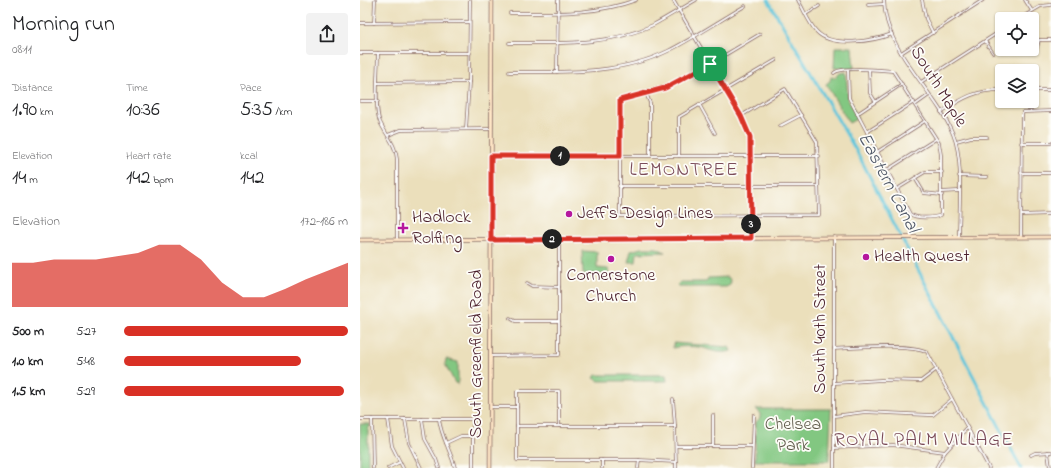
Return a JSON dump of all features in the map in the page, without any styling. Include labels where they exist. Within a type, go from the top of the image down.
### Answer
[{"type":"main road","name":"South Greenfield Road","points":[[490,468],[492,0]]},
{"type":"main road","points":[[360,240],[1051,237]]},
{"type":"street","points":[[374,0],[374,22]]},
{"type":"street","points":[[466,129],[470,53],[470,0]]},
{"type":"street","points":[[557,72],[558,0]]},
{"type":"street","points":[[510,13],[597,11],[636,0]]},
{"type":"street","points":[[673,0],[741,116],[750,137],[752,156],[751,238]]},
{"type":"street","points":[[509,43],[583,42],[619,36],[654,24],[696,0]]},
{"type":"street","points":[[798,0],[817,32],[832,40],[872,41],[892,34]]},
{"type":"street","name":"South Maple","points":[[884,0],[885,15],[901,53],[951,128],[956,141],[959,155],[959,237]]},
{"type":"street","points":[[922,0],[926,19],[933,32]]},
{"type":"street","points":[[901,53],[983,0]]},
{"type":"street","points":[[1025,0],[1032,11],[1041,6],[1051,4]]},
{"type":"street","points":[[868,5],[884,4]]},
{"type":"street","points":[[509,72],[580,72],[624,66],[668,51],[745,6]]},
{"type":"street","points":[[806,14],[819,6]]},
{"type":"street","points":[[360,23],[469,22]]},
{"type":"street","points":[[741,116],[785,89],[817,142],[819,156],[819,215],[620,216],[620,100],[665,88],[710,64],[760,34]]},
{"type":"street","points":[[921,82],[995,35]]},
{"type":"street","points":[[1039,40],[1051,40]]},
{"type":"street","points":[[985,41],[993,53]]},
{"type":"street","points":[[360,53],[470,53]]},
{"type":"street","points":[[378,53],[378,101],[380,122],[397,153],[397,239]]},
{"type":"street","points":[[679,156],[679,117],[698,104],[776,60]]},
{"type":"street","points":[[834,73],[836,71],[848,70],[893,71],[926,120],[940,148],[942,172],[941,215],[937,217],[912,216],[849,98],[848,70]]},
{"type":"street","points":[[869,70],[870,93],[875,101]]},
{"type":"street","points":[[378,83],[469,82]]},
{"type":"street","points":[[857,114],[902,84]]},
{"type":"street","points":[[940,112],[968,95],[984,91],[995,90]]},
{"type":"street","points":[[1039,90],[1051,90]]},
{"type":"street","points":[[646,93],[650,103],[650,156]]},
{"type":"street","points":[[867,132],[930,95]]},
{"type":"street","points":[[360,101],[378,101]]},
{"type":"street","points":[[698,104],[715,133]]},
{"type":"street","points":[[1021,237],[1022,112],[1051,111]]},
{"type":"street","points":[[780,126],[801,115]]},
{"type":"street","points":[[877,152],[926,120]]},
{"type":"street","points":[[388,135],[401,130],[492,129]]},
{"type":"street","points":[[956,141],[971,137],[987,137]]},
{"type":"street","points":[[887,170],[936,138]]},
{"type":"street","points":[[1021,143],[1051,143]]},
{"type":"street","points":[[491,156],[819,156]]},
{"type":"street","points":[[897,189],[925,172],[942,172]]},
{"type":"street","points":[[1021,173],[1051,173]]},
{"type":"street","points":[[959,176],[987,176]]},
{"type":"street","points":[[915,178],[924,193],[929,195],[942,195]]},
{"type":"street","points":[[619,186],[818,186]]},
{"type":"street","points":[[942,192],[959,192]]},
{"type":"street","points":[[1022,214],[1051,214]]},
{"type":"street","name":"South 40th Street","points":[[834,237],[834,468]]},
{"type":"street","points":[[491,356],[559,355],[559,239]]},
{"type":"street","points":[[527,283],[532,286],[559,286]]},
{"type":"street","points":[[510,318],[515,321],[559,321]]},
{"type":"street","points":[[834,350],[896,347],[923,349],[927,352],[988,468]]},
{"type":"street","points":[[834,383],[881,380],[921,381],[937,369]]},
{"type":"street","points":[[559,426],[559,391],[517,391],[517,460],[638,460],[676,462]]},
{"type":"street","points":[[834,416],[878,412],[929,415],[952,399]]},
{"type":"street","points":[[673,400],[676,468]]},
{"type":"street","points":[[490,408],[517,407]]},
{"type":"street","points":[[713,415],[713,446]]},
{"type":"street","points":[[752,468],[754,416]]},
{"type":"street","points":[[360,419],[473,419],[473,468]]},
{"type":"street","points":[[372,419],[373,468]]},
{"type":"street","points":[[388,419],[390,438],[404,468]]},
{"type":"street","points":[[406,419],[409,443],[421,468]]},
{"type":"street","points":[[422,419],[425,439],[436,459],[438,468]]},
{"type":"street","points":[[439,419],[442,436],[455,468]]},
{"type":"street","points":[[517,426],[675,426]]},
{"type":"street","points":[[936,468],[945,452],[968,428]]},
{"type":"street","points":[[446,443],[461,436],[473,436]]},
{"type":"street","points":[[834,448],[893,445],[945,452]]},
{"type":"street","points":[[676,446],[752,446]]},
{"type":"street","points":[[1031,455],[1035,452],[1051,452]]},
{"type":"street","points":[[1048,452],[1050,468]]},
{"type":"street","points":[[602,460],[602,468]]},
{"type":"street","points":[[638,460],[638,468]]},
{"type":"street","points":[[388,468],[400,462]]},
{"type":"green space","points":[[835,47],[852,47],[854,69],[834,68]]},
{"type":"green space","points":[[846,72],[848,100],[858,118],[849,123],[826,84],[830,81],[831,77],[836,77],[840,73]]},
{"type":"green space","points":[[641,248],[657,248],[665,252],[637,253],[636,262],[628,262],[631,251]]},
{"type":"green space","points":[[582,251],[597,252],[597,268],[608,269],[610,274],[583,274]]},
{"type":"green space","points":[[728,277],[731,281],[730,285],[726,287],[680,287],[677,285],[680,282],[706,282],[708,278]]},
{"type":"green space","points":[[673,343],[729,347],[731,351],[717,352],[701,347],[673,348]]},
{"type":"green space","points":[[446,359],[458,362],[458,384],[455,383],[445,364]]},
{"type":"green space","points":[[596,375],[666,375],[667,381],[599,381],[594,378]]},
{"type":"green space","name":"Chelsea Park","points":[[756,409],[831,409],[829,461],[755,461],[756,422],[760,418],[760,413]]},
{"type":"green space","points":[[360,424],[370,424],[370,427],[368,428],[368,468],[360,468]]},
{"type":"waterway","name":"Eastern Canal","points":[[768,0],[857,152],[1021,468]]},
{"type":"place","name":"Jeff's Design Lines","points":[[569,214]]},
{"type":"place","name":"Hadlock Rolfing","points":[[403,228]]},
{"type":"place","name":"Health Quest","points":[[866,257]]},
{"type":"place","name":"Cornerstone Church","points":[[611,259]]},
{"type":"district","name":"LEMONTREE","points":[[684,170]]},
{"type":"district","name":"ROYAL PALM VILLAGE","points":[[924,440]]},
{"type":"route","points":[[710,64],[741,116],[750,137],[752,156],[751,238],[491,240],[491,156],[620,156],[620,100],[665,88],[710,64]]}]
